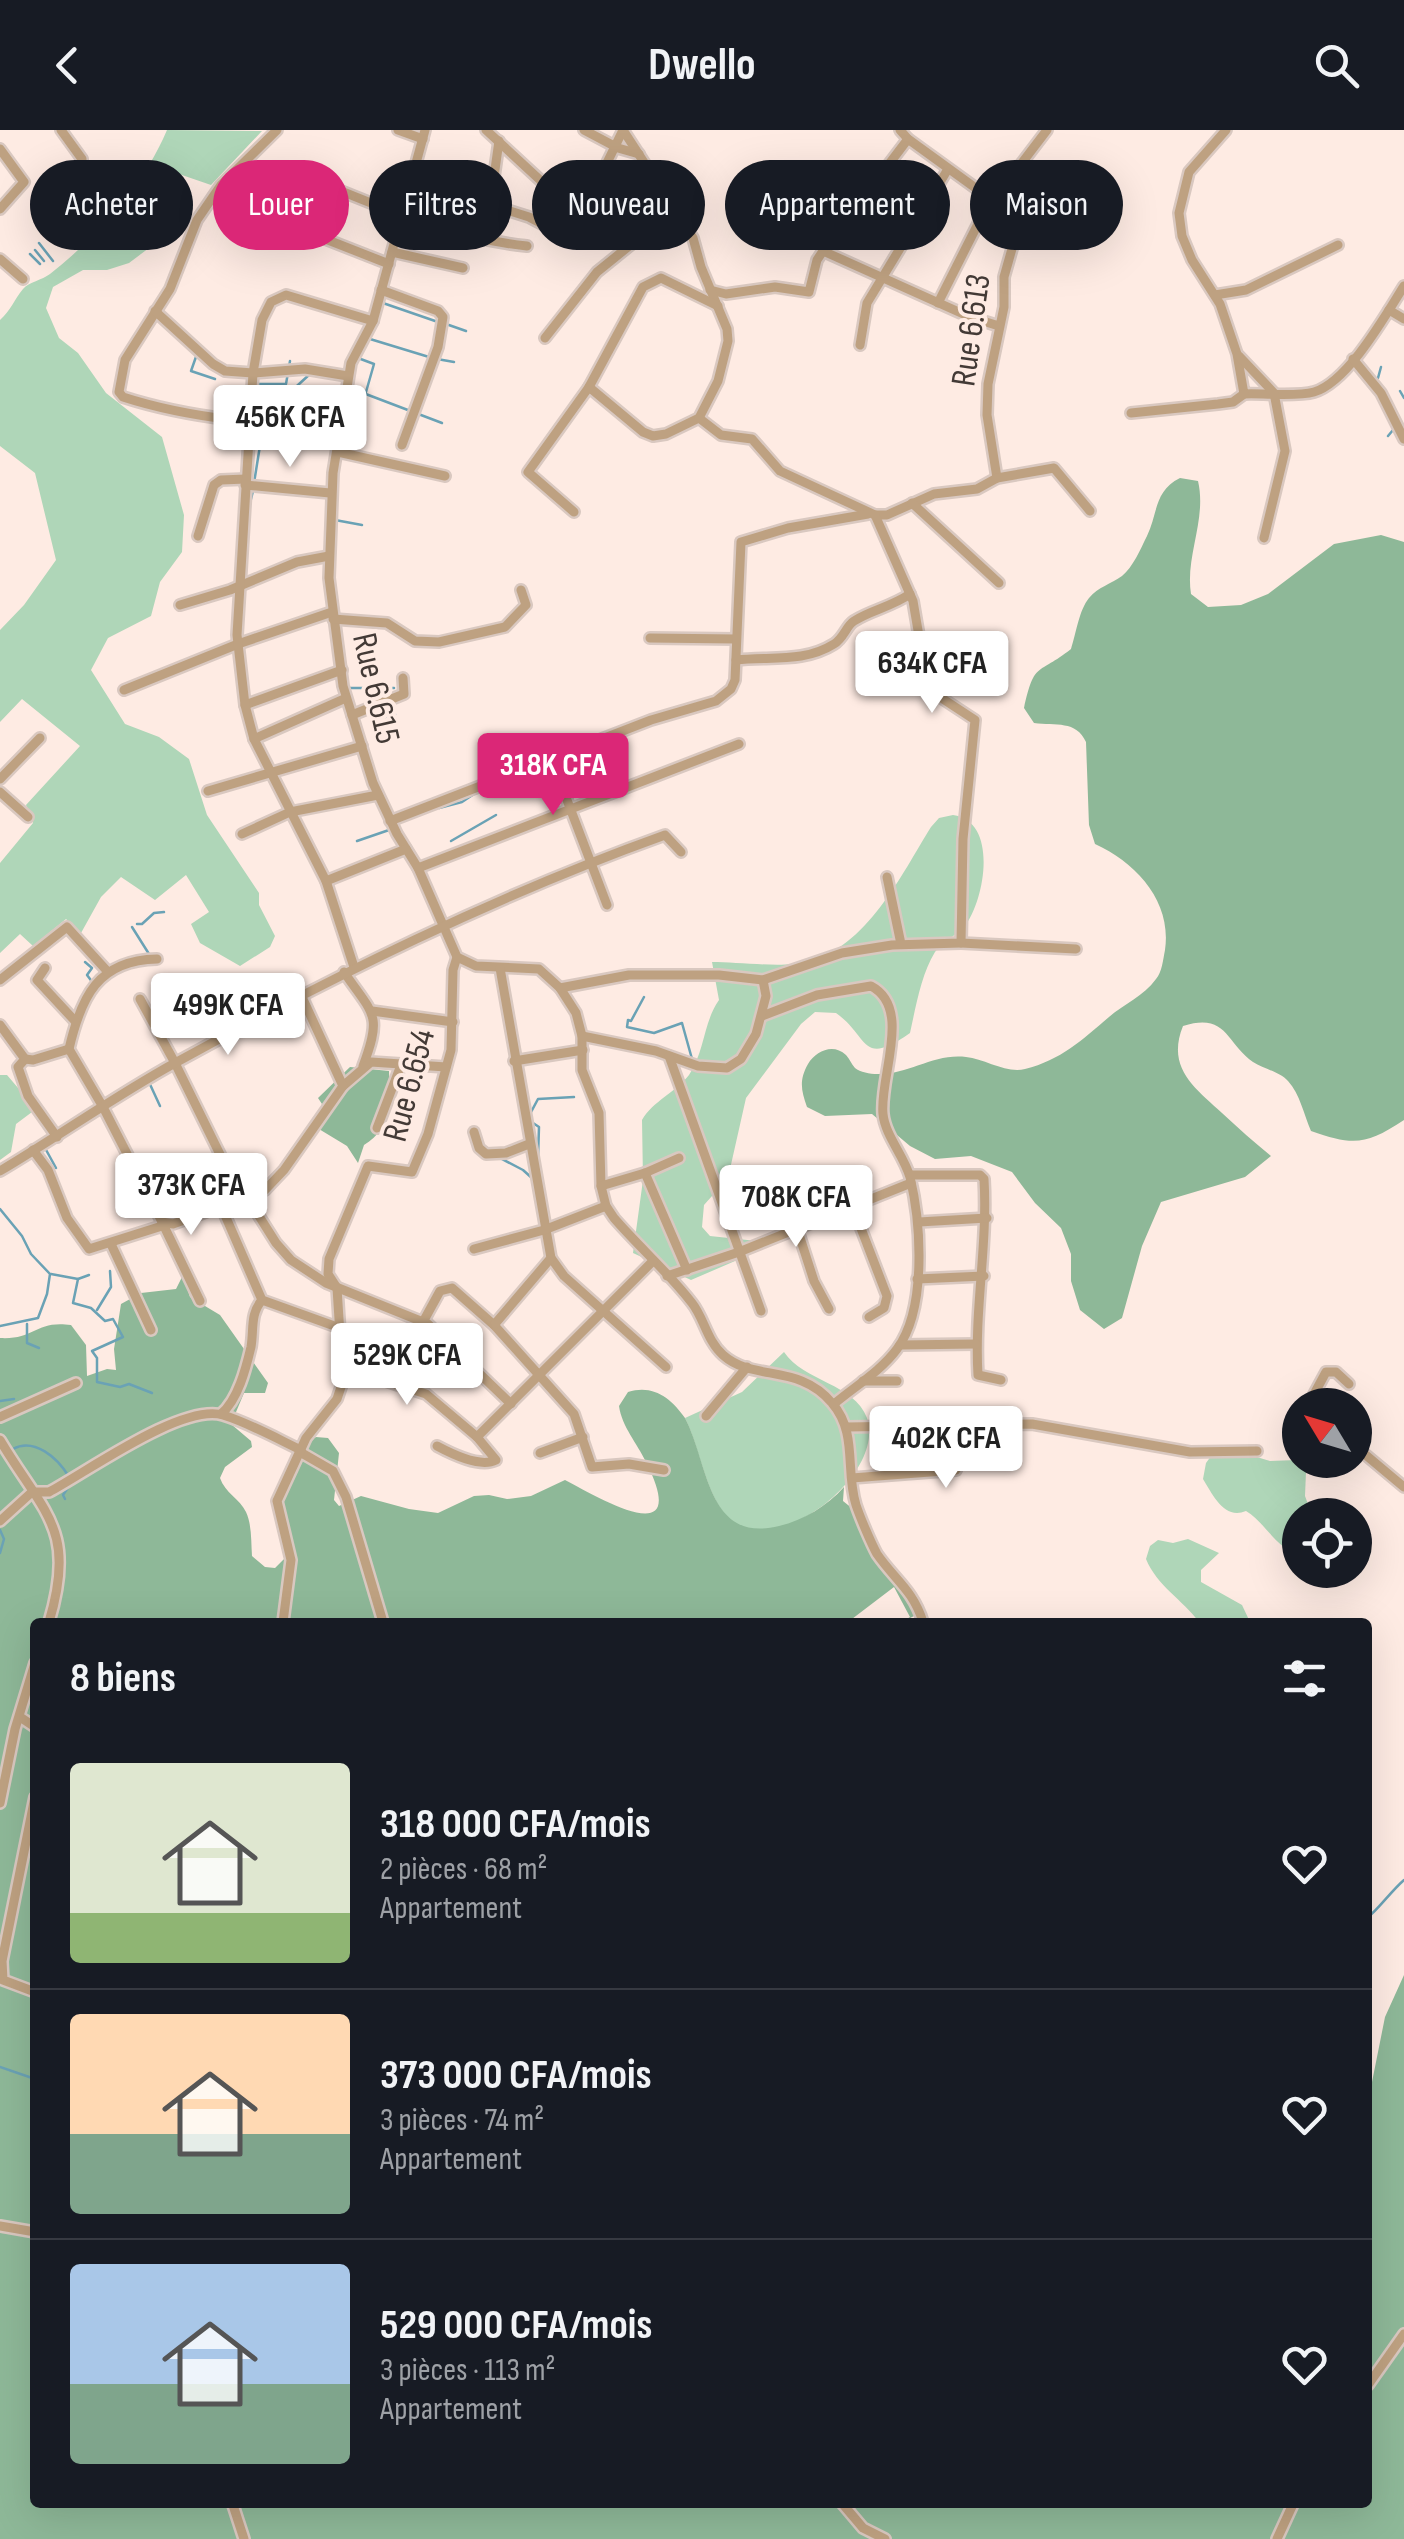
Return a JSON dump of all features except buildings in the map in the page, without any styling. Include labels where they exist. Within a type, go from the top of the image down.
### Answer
[{"type":"street","points":[[61,130],[82,159]]},
{"type":"street","points":[[277,130],[212,196],[190,235],[170,289],[125,360],[119,392],[165,411],[250,424],[341,428]]},
{"type":"street","points":[[398,130],[424,135]]},
{"type":"street","points":[[486,130],[582,214],[623,130],[644,160]]},
{"type":"street","points":[[584,130],[640,154]]},
{"type":"street","points":[[900,130],[937,160]]},
{"type":"street","points":[[1025,160],[1047,130]]},
{"type":"street","points":[[1226,130],[1189,172],[1179,208],[1182,236],[1215,295],[1237,354],[1244,394]]},
{"type":"street","name":"Rue 6.615","points":[[417,160],[424,135]]},
{"type":"street","points":[[710,290],[726,294],[775,287],[809,292],[816,260],[908,139]]},
{"type":"street","points":[[496,160],[499,141]]},
{"type":"street","points":[[0,148],[24,182],[0,209]]},
{"type":"street","points":[[938,303],[970,240]]},
{"type":"street","points":[[512,244],[526,246]]},
{"type":"street","points":[[1215,295],[1246,290],[1338,245]]},
{"type":"street","points":[[349,249],[388,264]]},
{"type":"street","points":[[545,338],[597,272],[624,250]]},
{"type":"street","points":[[589,387],[653,436],[681,429],[699,418],[718,380],[728,341],[724,317],[697,250]]},
{"type":"street","points":[[860,345],[862,318],[898,250]]},
{"type":"street","name":"Rue 6.613","points":[[997,478],[987,415],[988,384],[1012,250]]},
{"type":"street","points":[[392,252],[463,268]]},
{"type":"street","name":"Rue 6.615","points":[[392,252],[373,321],[350,363],[330,494],[328,556],[332,616],[346,698],[378,795],[418,868],[458,957]]},
{"type":"street","points":[[824,252],[1000,326]]},
{"type":"street","points":[[0,259],[22,279]]},
{"type":"street","points":[[574,512],[528,472],[589,387],[643,286],[661,278],[718,306]]},
{"type":"street","points":[[1131,413],[1232,402],[1244,394],[1310,393],[1324,388],[1353,359],[1404,286]]},
{"type":"street","points":[[382,290],[438,311],[443,317],[433,362],[402,445]]},
{"type":"street","points":[[363,1066],[375,1032],[372,1011],[349,969],[326,882],[254,740],[245,705],[238,644],[237,586],[252,373],[262,320],[271,302],[286,294],[373,321]]},
{"type":"street","points":[[1388,310],[1404,319]]},
{"type":"street","points":[[155,311],[218,368],[252,373],[306,369],[348,376]]},
{"type":"street","points":[[1237,354],[1274,393],[1285,451],[1264,538]]},
{"type":"street","points":[[1353,359],[1381,393],[1404,440]]},
{"type":"street","points":[[699,418],[721,435],[752,439],[780,471],[872,515],[910,594],[921,648],[942,670],[943,699],[975,720],[963,839],[961,944]]},
{"type":"street","points":[[338,452],[445,476]]},
{"type":"street","points":[[390,821],[651,720],[716,701],[731,689],[736,660],[741,542],[788,528],[887,515],[934,494],[977,489],[997,478],[1054,468],[1090,511]]},
{"type":"street","points":[[198,536],[214,485],[221,480],[330,494]]},
{"type":"street","points":[[912,504],[999,582]]},
{"type":"street","points":[[180,605],[297,562],[328,556]]},
{"type":"street","points":[[124,690],[238,644],[332,616],[387,623],[415,640],[439,642],[509,625],[526,605],[521,590]]},
{"type":"street","points":[[736,660],[792,659],[833,645],[844,636],[852,621],[890,608],[910,594]]},
{"type":"street","points":[[650,638],[736,639]]},
{"type":"street","points":[[245,705],[342,670]]},
{"type":"street","points":[[352,714],[404,694],[403,678]]},
{"type":"street","points":[[254,740],[346,698]]},
{"type":"street","points":[[0,779],[40,738]]},
{"type":"street","points":[[418,868],[739,744]]},
{"type":"street","points":[[208,790],[362,746]]},
{"type":"street","points":[[550,758],[606,905]]},
{"type":"street","points":[[0,792],[28,817]]},
{"type":"street","points":[[242,834],[290,812],[378,795]]},
{"type":"street","points":[[0,1171],[176,1063],[349,969],[443,924],[666,835],[681,852]]},
{"type":"street","points":[[326,882],[406,849]]},
{"type":"street","points":[[887,876],[901,944]]},
{"type":"street","points":[[0,980],[67,927],[108,972]]},
{"type":"street","points":[[560,988],[628,975],[700,974],[763,980],[842,953],[901,944],[1076,949]]},
{"type":"street","points":[[458,957],[476,966],[539,969],[560,988],[576,1013],[582,1036],[582,1070],[599,1112],[601,1186],[606,1206],[696,1307],[719,1352],[747,1367],[788,1374],[834,1404],[847,1426],[857,1507],[872,1544],[914,1597],[922,1618]]},
{"type":"street","name":"Rue 6.654","points":[[284,1618],[291,1560],[276,1504],[310,1431],[340,1394],[337,1288],[330,1280],[327,1266],[368,1166],[412,1172],[428,1134],[452,1042],[453,970],[458,957]]},
{"type":"street","points":[[157,959],[115,965],[108,972],[90,992],[75,1022],[68,1049],[103,1106],[200,1301]]},
{"type":"street","points":[[45,968],[37,980],[75,1022]]},
{"type":"street","points":[[500,968],[550,1258],[564,1276],[666,1366]]},
{"type":"street","points":[[582,1036],[698,1066],[727,1068],[742,1059],[750,1046],[766,996],[763,980]]},
{"type":"street","points":[[762,1016],[816,995],[871,986],[884,994],[894,1018],[882,1111],[910,1179],[919,1222],[913,1307],[900,1345],[834,1404]]},
{"type":"street","points":[[301,995],[344,1086]]},
{"type":"street","points":[[140,999],[244,1197],[291,1260],[337,1288],[423,1322],[512,1404]]},
{"type":"street","points":[[372,1011],[453,1022]]},
{"type":"street","points":[[0,1026],[25,1059],[68,1049]]},
{"type":"street","points":[[514,1061],[583,1050]]},
{"type":"street","points":[[668,1056],[761,1311]]},
{"type":"street","points":[[25,1059],[18,1067],[28,1096],[56,1137]]},
{"type":"street","points":[[162,1222],[173,1224],[265,1190],[363,1066],[375,1061],[446,1067]]},
{"type":"street","points":[[378,1128],[401,1065]]},
{"type":"street","points":[[474,1132],[479,1148],[486,1154],[506,1153],[529,1144]]},
{"type":"street","points":[[34,1150],[48,1170],[67,1218],[89,1249],[152,1231],[162,1222]]},
{"type":"street","points":[[601,1186],[679,1158]]},
{"type":"street","points":[[645,1173],[687,1270]]},
{"type":"street","points":[[668,1276],[740,1252],[910,1179],[982,1176],[986,1218],[976,1344],[978,1375],[1002,1380]]},
{"type":"street","points":[[786,1190],[814,1281],[829,1308]]},
{"type":"street","points":[[852,1204],[887,1296],[884,1308],[869,1317]]},
{"type":"street","points":[[220,1206],[262,1300],[340,1328]]},
{"type":"street","points":[[474,1249],[544,1230],[606,1206]]},
{"type":"street","points":[[919,1222],[986,1218]]},
{"type":"street","points":[[111,1244],[151,1330]]},
{"type":"street","points":[[494,1325],[550,1258]]},
{"type":"street","points":[[477,1437],[653,1261]]},
{"type":"street","points":[[917,1279],[984,1276]]},
{"type":"street","points":[[423,1322],[440,1290],[448,1287],[494,1325],[574,1414],[592,1468],[629,1464],[664,1470]]},
{"type":"street","points":[[221,1414],[230,1407],[241,1380],[250,1348],[254,1310],[262,1300]]},
{"type":"street","points":[[900,1345],[976,1344]]},
{"type":"street","points":[[342,1367],[426,1394],[477,1437],[495,1456],[494,1463],[452,1454],[437,1446]]},
{"type":"street","points":[[706,1416],[747,1367]]},
{"type":"street","points":[[1317,1388],[1326,1372],[1336,1372],[1350,1384]]},
{"type":"street","points":[[862,1380],[897,1381]]},
{"type":"street","points":[[0,1417],[76,1383]]},
{"type":"street","points":[[0,1521],[32,1492],[49,1492],[176,1422],[206,1413],[221,1414],[300,1451],[332,1471],[346,1498],[383,1618]]},
{"type":"street","points":[[847,1426],[1032,1424],[1190,1452],[1257,1451]]},
{"type":"street","points":[[852,1478],[956,1470],[960,1462],[951,1425]]},
{"type":"street","points":[[540,1454],[584,1437]]},
{"type":"street","points":[[0,1440],[47,1509],[60,1544],[59,1585],[50,1618]]},
{"type":"street","points":[[1372,1461],[1404,1488]]},
{"type":"street","points":[[0,1803],[30,1682]]},
{"type":"street","points":[[20,1717],[30,1724]]},
{"type":"street","points":[[1,1734],[15,1732]]},
{"type":"street","points":[[30,1822],[2,1961],[3,1980],[30,1990]]},
{"type":"street","points":[[0,2226],[30,2231]]},
{"type":"street","points":[[1372,2379],[1404,2334]]},
{"type":"street","points":[[234,2508],[244,2539]]},
{"type":"street","points":[[846,2508],[864,2528],[885,2539]]},
{"type":"street","points":[[1277,2539],[1291,2508]]},
{"type":"green space","points":[[167,130],[262,131],[235,160],[213,160],[211,185],[193,179],[193,160],[152,160]]},
{"type":"green space","points":[[78,250],[146,250],[129,263],[107,270],[83,270],[53,287],[46,308],[59,338],[78,353],[106,393],[162,437],[184,515],[182,552],[160,582],[151,616],[108,638],[91,670],[125,724],[159,737],[189,759],[207,815],[259,893],[259,905],[275,936],[270,947],[240,966],[200,943],[191,924],[209,912],[186,875],[155,900],[121,877],[101,897],[81,933],[66,919],[33,946],[20,934],[0,953],[0,863],[33,823],[26,805],[80,746],[22,699],[0,722],[0,630],[24,605],[56,560],[35,473],[0,446],[0,320],[23,289]]},
{"type":"green space","points":[[1180,478],[1198,481],[1200,510],[1191,594],[1208,607],[1241,605],[1268,594],[1334,544],[1381,535],[1404,542],[1404,1120],[1359,1140],[1311,1131],[1296,1092],[1285,1078],[1253,1062],[1217,1026],[1183,1026],[1178,1054],[1186,1076],[1271,1156],[1245,1177],[1161,1202],[1142,1246],[1122,1318],[1104,1329],[1080,1310],[1071,1281],[1071,1254],[1061,1228],[1035,1203],[1012,1172],[971,1156],[935,1159],[910,1146],[872,1114],[825,1116],[807,1107],[802,1080],[811,1059],[830,1049],[841,1051],[857,1069],[871,1074],[954,1057],[973,1058],[1011,1070],[1025,1069],[1070,1048],[1146,990],[1158,976],[1165,950],[1163,916],[1157,900],[1137,873],[1095,844],[1089,825],[1086,742],[1071,727],[1034,723],[1024,708],[1035,675],[1071,649],[1089,598],[1130,568],[1161,496]]},
{"type":"green space","points":[[953,815],[968,820],[977,831],[984,864],[982,882],[964,927],[938,948],[930,961],[910,1033],[882,1048],[874,1048],[836,1013],[815,1012],[801,1024],[746,1098],[728,1178],[704,1205],[702,1227],[710,1236],[777,1243],[691,1280],[633,1253],[643,1180],[642,1120],[684,1081],[694,1066],[719,1000],[712,962],[786,965],[828,954],[847,942],[880,907],[939,818]]},
{"type":"green space","points":[[350,1067],[389,1071],[385,1122],[364,1145],[358,1163],[347,1146],[309,1123],[322,1104],[318,1098]]},
{"type":"green space","points":[[0,1075],[7,1075],[36,1109],[16,1124],[11,1152],[0,1160]]},
{"type":"green space","points":[[183,1275],[190,1297],[220,1315],[268,1383],[265,1393],[244,1393],[231,1424],[251,1441],[252,1447],[225,1467],[220,1478],[246,1512],[252,1556],[265,1567],[275,1568],[290,1553],[289,1529],[277,1506],[305,1444],[316,1437],[328,1438],[339,1453],[334,1500],[339,1506],[361,1496],[438,1513],[474,1496],[531,1496],[565,1480],[618,1506],[650,1513],[658,1506],[657,1490],[619,1406],[628,1392],[645,1390],[667,1399],[685,1418],[714,1496],[737,1523],[755,1528],[788,1523],[814,1511],[844,1487],[843,1501],[858,1513],[870,1540],[872,1558],[889,1567],[915,1610],[914,1616],[908,1618],[894,1587],[853,1618],[30,1618],[30,2508],[1372,2508],[1372,2082],[1385,2017],[1404,1975],[1404,2539],[0,2539],[0,1338],[21,1336],[50,1325],[71,1325],[86,1345],[87,1376],[116,1370],[114,1349],[121,1304],[141,1293],[176,1289]]},
{"type":"green space","points":[[784,1352],[804,1370],[861,1406],[867,1418],[869,1440],[861,1463],[825,1504],[801,1519],[776,1528],[753,1530],[733,1522],[717,1502],[685,1418],[742,1392]]},
{"type":"green space","points":[[1214,1452],[1250,1455],[1282,1461],[1282,1478],[1306,1478],[1306,1498],[1282,1498],[1282,1545],[1246,1511],[1231,1512],[1220,1504],[1203,1479],[1206,1463]]},
{"type":"green space","points":[[1188,1539],[1219,1553],[1201,1570],[1201,1582],[1242,1605],[1248,1618],[1196,1618],[1157,1577],[1146,1559],[1150,1546],[1158,1540],[1173,1543]]},
{"type":"waterway","points":[[35,250],[44,261]]},
{"type":"waterway","points":[[44,250],[53,261]]},
{"type":"waterway","points":[[30,254],[40,264]]},
{"type":"waterway","points":[[380,302],[438,322]]},
{"type":"waterway","points":[[446,324],[466,331]]},
{"type":"waterway","points":[[370,339],[429,357]]},
{"type":"waterway","points":[[197,354],[191,371],[215,379]]},
{"type":"waterway","points":[[358,358],[374,364],[366,392]]},
{"type":"waterway","points":[[437,359],[454,362]]},
{"type":"waterway","points":[[257,384],[286,384],[290,361]]},
{"type":"waterway","points":[[1378,378],[1381,367]]},
{"type":"waterway","points":[[266,420],[274,407],[310,374]]},
{"type":"waterway","points":[[350,388],[442,423]]},
{"type":"waterway","points":[[296,389],[342,392]]},
{"type":"waterway","points":[[1400,391],[1404,398]]},
{"type":"waterway","points":[[286,398],[312,400],[308,420]]},
{"type":"waterway","points":[[271,416],[338,424]]},
{"type":"waterway","points":[[254,483],[263,427]]},
{"type":"waterway","points":[[1388,436],[1393,430],[1404,428]]},
{"type":"waterway","points":[[227,430],[246,432]]},
{"type":"waterway","points":[[250,503],[253,491]]},
{"type":"waterway","points":[[335,520],[362,525]]},
{"type":"waterway","points":[[348,688],[394,688]]},
{"type":"waterway","points":[[381,744],[377,720],[395,715],[394,709]]},
{"type":"waterway","points":[[439,808],[474,794]]},
{"type":"waterway","points":[[451,841],[496,815]]},
{"type":"waterway","points":[[357,841],[389,830]]},
{"type":"waterway","points":[[137,924],[154,913],[164,912]]},
{"type":"waterway","points":[[132,927],[149,954]]},
{"type":"waterway","points":[[85,962],[92,968],[87,975],[93,983]]},
{"type":"waterway","points":[[644,997],[627,1027],[654,1033],[682,1023],[692,1059]]},
{"type":"waterway","points":[[148,1080],[160,1106]]},
{"type":"waterway","points":[[530,1114],[538,1099],[574,1097]]},
{"type":"waterway","points":[[530,1121],[539,1127],[538,1158]]},
{"type":"waterway","points":[[45,1148],[56,1168]]},
{"type":"waterway","points":[[498,1157],[533,1179]]},
{"type":"waterway","points":[[0,1209],[50,1274],[38,1318],[0,1326]]},
{"type":"waterway","points":[[97,1310],[111,1287],[110,1271]]},
{"type":"waterway","points":[[51,1274],[78,1279],[89,1275]]},
{"type":"waterway","points":[[78,1279],[73,1303],[91,1308],[105,1321],[113,1319],[123,1337],[92,1351],[97,1358],[97,1382],[120,1387],[129,1384],[152,1393]]},
{"type":"waterway","points":[[27,1324],[27,1343],[39,1348]]},
{"type":"waterway","points":[[0,1401],[14,1399]]},
{"type":"waterway","points":[[13,1449],[29,1446],[45,1451],[69,1477]]},
{"type":"waterway","points":[[65,1499],[63,1495],[71,1483]]},
{"type":"waterway","points":[[0,1530],[4,1539],[0,1553]]},
{"type":"waterway","points":[[1372,1913],[1404,1880]]},
{"type":"waterway","points":[[0,2067],[30,2077]]}]
